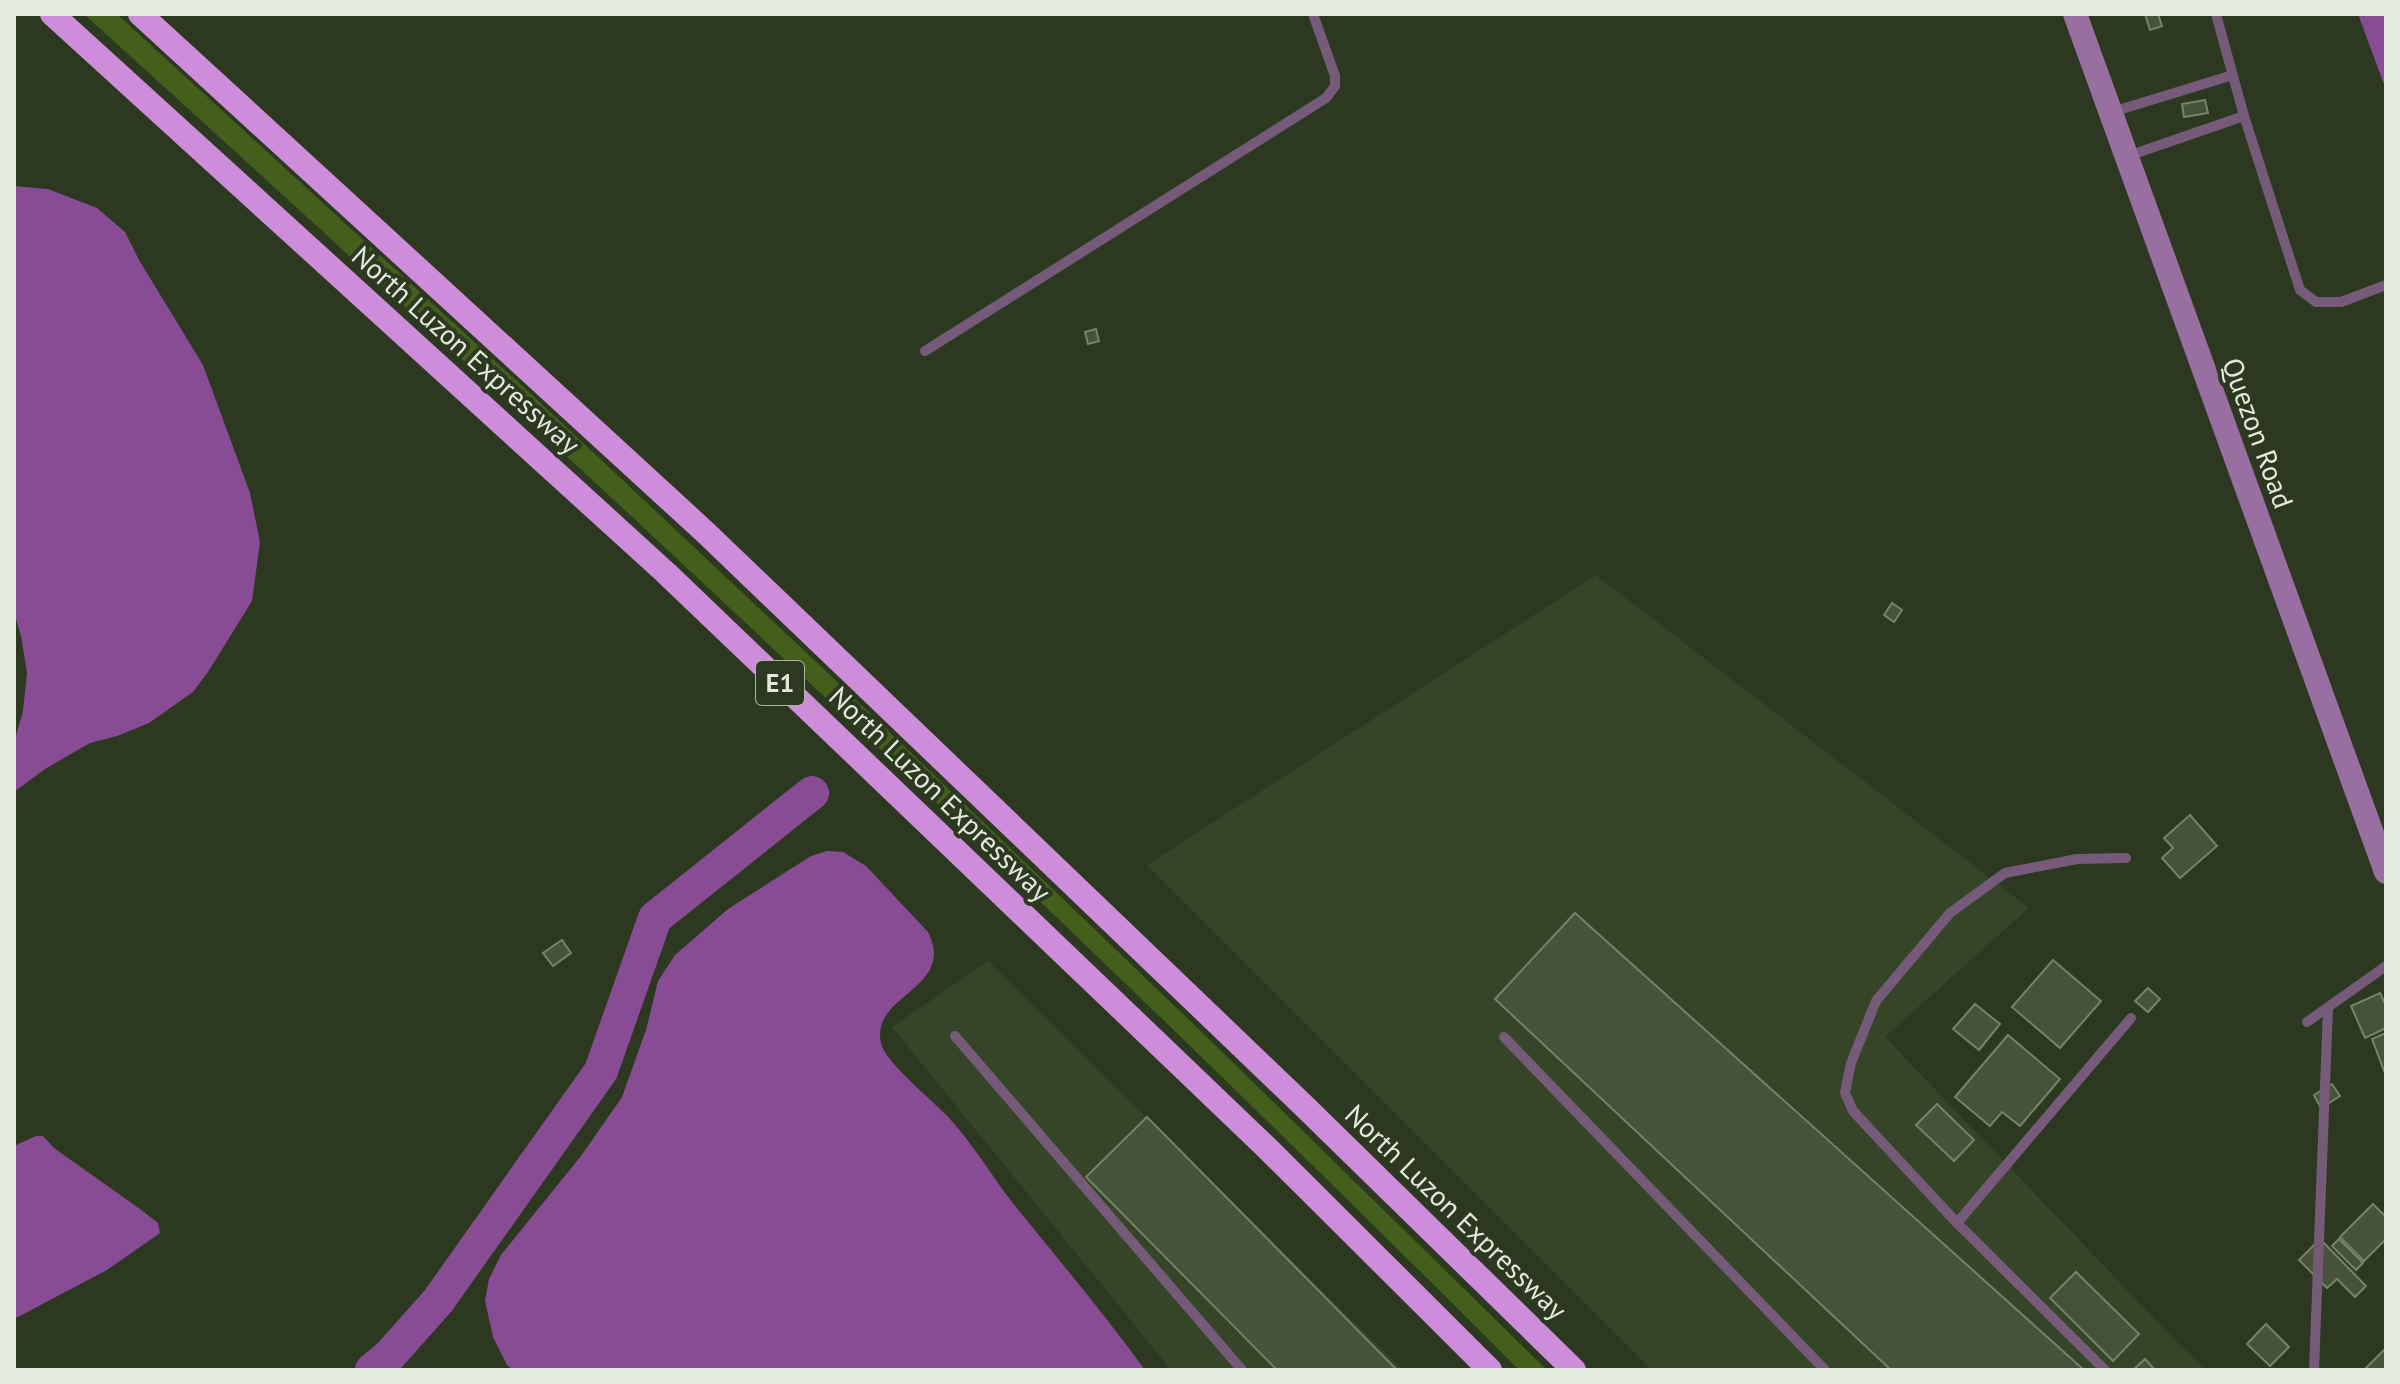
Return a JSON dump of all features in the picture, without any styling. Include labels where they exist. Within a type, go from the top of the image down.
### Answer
[{"type":"highway","name":"North Luzon Expressway","points":[[52,14],[666,573],[1267,1148],[1490,1370]]},
{"type":"highway","name":"North Luzon Expressway","points":[[140,14],[705,532],[1303,1105],[1574,1370]]},
{"type":"main road","name":"Quezon Road","points":[[2075,14],[2386,872]]},
{"type":"lane","points":[[925,351],[1326,98],[1335,86],[1335,76],[1313,14]]},
{"type":"lane","points":[[2216,14],[2244,116],[2300,290],[2316,302],[2341,302],[2386,285]]},
{"type":"lane","points":[[2110,112],[2233,75]]},
{"type":"lane","points":[[2126,157],[2244,116]]},
{"type":"lane","points":[[2105,1370],[1957,1223],[1853,1111],[1845,1093],[1851,1063],[1876,1001],[1950,913],[2005,873],[2077,859],[2126,858]]},
{"type":"lane","points":[[2307,1022],[2386,966]]},
{"type":"lane","points":[[2314,1370],[2328,1008]]},
{"type":"lane","points":[[1957,1223],[2131,1018]]},
{"type":"lane","points":[[955,1036],[1242,1370]]},
{"type":"lane","points":[[1504,1037],[1825,1370]]},
{"type":"shaded area","points":[[2358,14],[2386,14],[2386,90]]},
{"type":"shaded area","points":[[14,186],[48,189],[97,208],[125,232],[203,365],[250,493],[260,542],[252,601],[193,692],[149,723],[90,743],[45,769],[14,792],[14,743],[23,711],[27,673],[14,612]]},
{"type":"shaded area","points":[[1596,575],[2029,908],[1885,1037],[2207,1370],[1652,1370],[1147,865]]},
{"type":"shaded area","points":[[827,851],[843,852],[866,866],[928,932],[934,951],[931,966],[923,979],[888,1013],[881,1026],[884,1051],[958,1129],[1145,1370],[513,1370],[507,1365],[493,1337],[485,1301],[489,1279],[501,1255],[581,1156],[622,1097],[646,1030],[658,981],[675,955],[728,909],[811,856]]},
{"type":"shaded area","points":[[988,961],[1403,1370],[1171,1370],[892,1027]]},
{"type":"shaded area","points":[[43,1136],[54,1148],[158,1223],[160,1233],[107,1270],[14,1319],[14,1146]]},
{"type":"green space","points":[[84,14],[117,14],[530,393],[829,674],[1210,1040],[1547,1370],[1519,1370],[1167,1024],[810,683]]},
{"type":"building","points":[[2145,14],[2158,14],[2162,26],[2150,30]]},
{"type":"building","points":[[2205,100],[2208,113],[2184,117],[2182,104]]},
{"type":"building","points":[[1096,329],[1099,341],[1088,344],[1085,332]]},
{"type":"building","points":[[1892,603],[1902,610],[1894,622],[1884,615]]},
{"type":"building","points":[[2190,815],[2217,846],[2180,878],[2162,858],[2173,848],[2164,838]]},
{"type":"building","points":[[1575,913],[2084,1370],[1891,1370],[1495,999]]},
{"type":"building","points":[[562,940],[571,953],[553,966],[543,953]]},
{"type":"building","points":[[2053,960],[2101,1001],[2060,1048],[2012,1007]]},
{"type":"building","points":[[2148,988],[2160,999],[2148,1012],[2135,1001]]},
{"type":"building","points":[[2380,993],[2386,1006],[2386,1028],[2365,1038],[2351,1006]]},
{"type":"building","points":[[1975,1004],[2000,1024],[1979,1050],[1953,1029]]},
{"type":"building","points":[[2386,1033],[2386,1076],[2372,1039]]},
{"type":"building","points":[[2008,1035],[2060,1079],[2020,1126],[2002,1112],[1990,1126],[1955,1097]]},
{"type":"building","points":[[2332,1084],[2340,1096],[2321,1108],[2314,1095]]},
{"type":"building","points":[[1937,1104],[1974,1140],[1954,1161],[1916,1125]]},
{"type":"building","points":[[1147,1117],[1397,1370],[1277,1370],[1086,1177]]},
{"type":"building","points":[[2373,1204],[2386,1217],[2386,1239],[2364,1261],[2340,1237]]},
{"type":"building","points":[[2320,1239],[2366,1286],[2355,1297],[2337,1279],[2327,1288],[2299,1260]]},
{"type":"building","points":[[2339,1239],[2363,1263],[2356,1270],[2332,1246]]},
{"type":"building","points":[[2076,1272],[2139,1334],[2113,1361],[2050,1298]]},
{"type":"building","points":[[2266,1324],[2289,1347],[2270,1366],[2247,1344]]},
{"type":"building","points":[[2386,1348],[2386,1370],[2364,1370]]},
{"type":"building","points":[[2145,1359],[2155,1370],[2133,1370]]},
{"type":"waterway","points":[[372,1370],[390,1355],[438,1301],[601,1071],[655,918],[812,793]]}]
